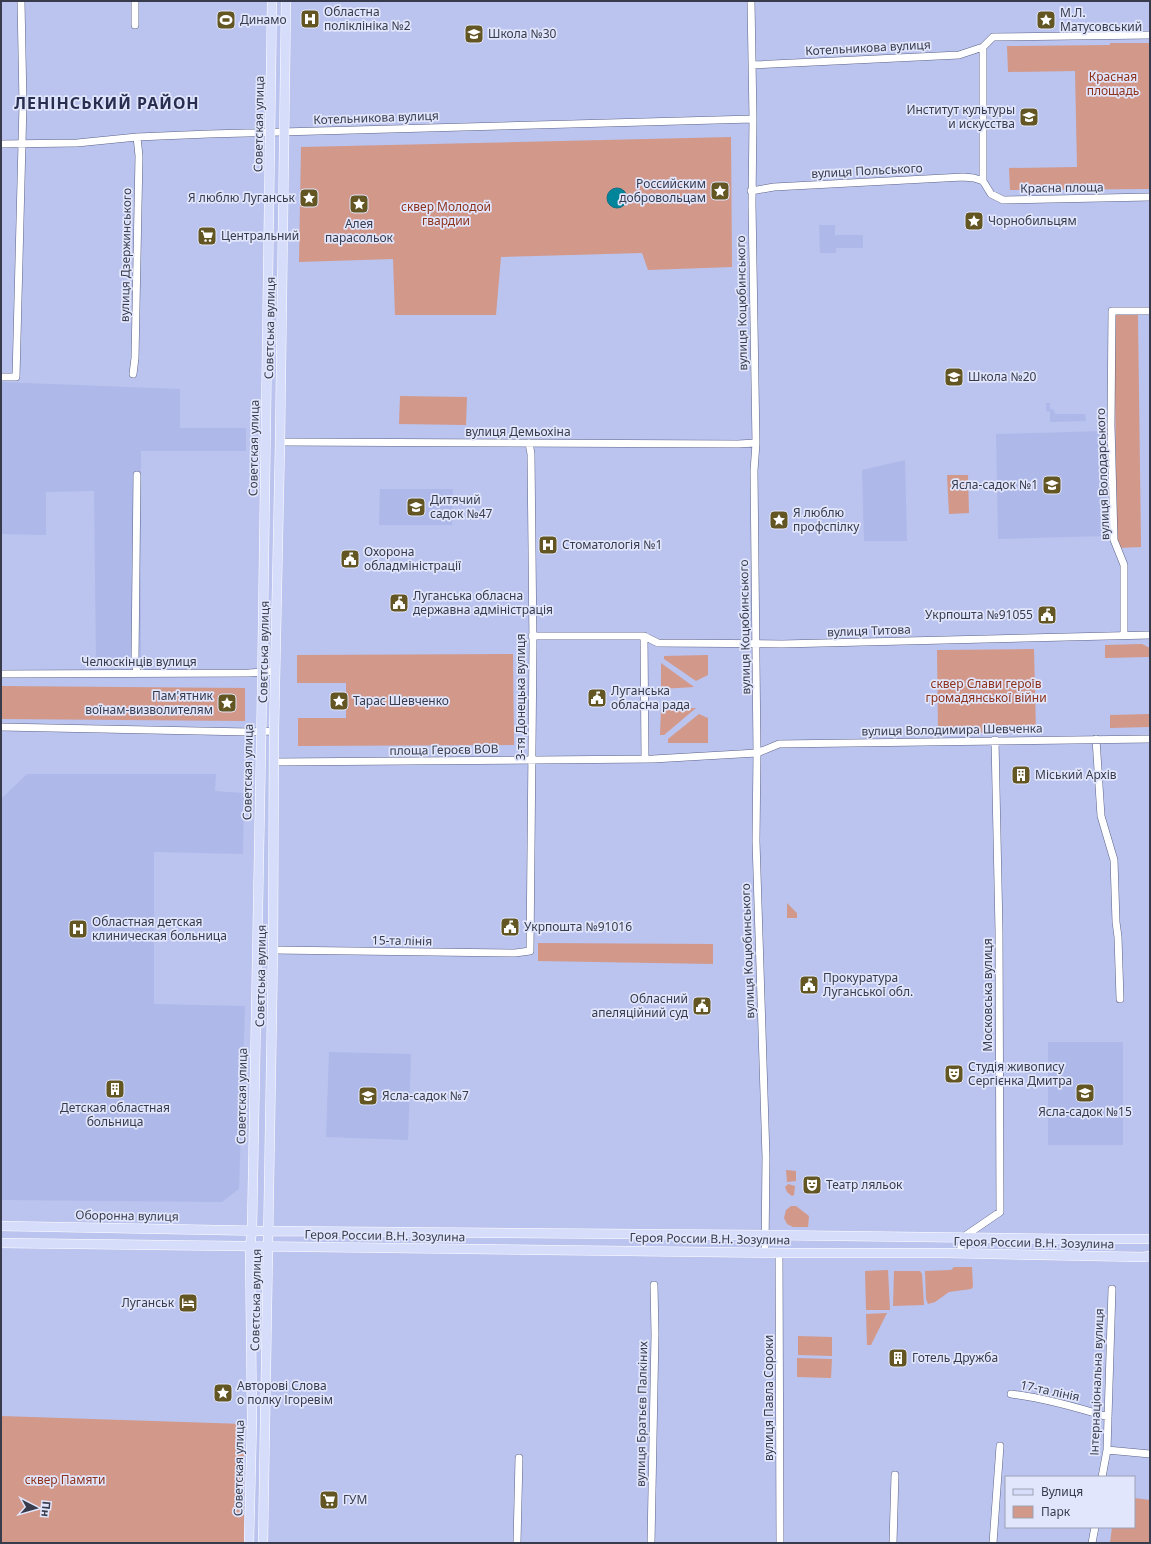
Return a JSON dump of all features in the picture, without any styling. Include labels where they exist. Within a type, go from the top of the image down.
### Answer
[{"type":"main road","name":"Советская улица","points":[[249,1543],[252,1419],[250,1246],[252,1230],[261,732],[272,1]]},
{"type":"main road","name":"Совєтська вулиця","points":[[264,1543],[273,950],[274,731],[280,442],[286,1]]},
{"type":"main road","name":"Оборонна вулиця","points":[[1,1226],[269,1231]]},
{"type":"main road","name":"Героя России В.Н. Зозулина","points":[[269,1231],[1150,1239]]},
{"type":"main road","points":[[1,1243],[250,1246]]},
{"type":"main road","name":"Героя России В.Н. Зозулина","points":[[250,1246],[780,1253],[960,1253],[1148,1257]]},
{"type":"street","points":[[1,376],[16,377],[22,143],[22,1]]},
{"type":"street","points":[[134,25],[135,1]]},
{"type":"street","name":"вулиця Коцюбинського","points":[[752,1],[752,191],[756,443],[754,471],[757,754],[756,841],[766,1157],[765,1252]]},
{"type":"street","points":[[983,181],[983,47],[993,37],[1150,35]]},
{"type":"street","name":"Котельникова вулиця","points":[[752,65],[959,55],[983,47]]},
{"type":"street","name":"Котельникова вулиця","points":[[1,144],[77,143],[137,137],[271,132],[753,119]]},
{"type":"street","name":"вулиця Дзержинського","points":[[133,374],[135,358],[139,179],[137,137]]},
{"type":"street","name":"вулиця Польського","points":[[752,191],[774,187],[943,178],[974,178],[983,181]]},
{"type":"street","name":"Красна площа","points":[[983,181],[991,194],[1003,200],[1150,197]]},
{"type":"street","name":"вулиця Володарського","points":[[1124,635],[1124,565],[1114,540],[1111,425],[1112,311],[1150,311]]},
{"type":"street","name":"вулиця Демьохіна","points":[[280,442],[756,443]]},
{"type":"street","name":"3-тя Донецька вулиця","points":[[529,443],[531,454],[532,636],[530,952]]},
{"type":"street","points":[[137,475],[135,660],[137,673]]},
{"type":"street","name":"вулиця Титова","points":[[756,643],[782,644],[1150,635]]},
{"type":"street","points":[[532,636],[644,636],[658,643],[756,643]]},
{"type":"street","points":[[644,636],[645,759]]},
{"type":"street","name":"Челюскінців вулиця","points":[[1,674],[276,671]]},
{"type":"street","points":[[1,727],[274,731]]},
{"type":"street","points":[[1096,739],[1101,816],[1114,860],[1120,999]]},
{"type":"street","name":"вулиця Володимира Шевченка","points":[[757,754],[779,744],[1150,739]]},
{"type":"street","name":"Московська вулиця","points":[[962,1238],[1000,1212],[999,931],[995,740]]},
{"type":"street","name":"площа Героєв ВОВ","points":[[275,762],[645,759],[757,754]]},
{"type":"street","name":"15-та лінія","points":[[273,950],[530,952]]},
{"type":"street","points":[[960,1253],[962,1238]]},
{"type":"street","name":"вулиця Павла Сороки","points":[[780,1253],[780,1543]]},
{"type":"street","name":"вулиця Братьєв Палкіних","points":[[651,1543],[655,1342],[654,1285]]},
{"type":"street","name":"Інтернаціональна вулиця","points":[[1102,1476],[1107,1450],[1112,1289]]},
{"type":"street","name":"17-та лінія","points":[[1010,1394],[1032,1396],[1108,1417]]},
{"type":"street","points":[[993,1543],[1000,1446]]},
{"type":"street","points":[[1107,1450],[1150,1454]]},
{"type":"street","points":[[517,1543],[519,1458]]},
{"type":"street","points":[[893,1543],[895,1475]]},
{"type":"street","points":[[1092,1543],[1095,1528]]},
{"type":"shaded area","points":[[617,188],[624,191],[627,198],[624,205],[617,208],[610,205],[607,198],[610,191]]},
{"type":"shaded area","points":[[819,225],[835,225],[835,235],[863,235],[863,248],[836,248],[836,253],[820,253]]},
{"type":"shaded area","points":[[1,382],[180,389],[180,428],[246,428],[246,451],[141,451],[141,662],[96,663],[94,491],[46,492],[46,535],[1,534]]},
{"type":"shaded area","points":[[1046,403],[1050,403],[1050,409],[1054,410],[1055,414],[1085,414],[1086,421],[1050,422],[1050,412],[1046,411]]},
{"type":"shaded area","name":"Ясла-садок №1","points":[[1105,431],[1107,536],[998,539],[996,434]]},
{"type":"shaded area","points":[[905,460],[907,541],[864,541],[862,470]]},
{"type":"shaded area","name":"Дитячий садок №47","points":[[380,489],[453,489],[452,525],[379,525]]},
{"type":"shaded area","name":"Областная детская клиническая больница","points":[[27,774],[216,774],[215,791],[244,793],[243,854],[154,852],[154,1004],[245,1006],[239,1189],[222,1202],[1,1200],[1,799]]},
{"type":"shaded area","name":"Ясла-садок №15","points":[[1048,1042],[1123,1042],[1123,1145],[1048,1145]]},
{"type":"shaded area","name":"Ясла-садок №7","points":[[329,1052],[411,1054],[408,1140],[326,1137]]},
{"type":"green space","name":"Красная площадь","points":[[1110,43],[1150,43],[1150,189],[1010,190],[1009,168],[1077,167],[1075,71],[1008,72],[1007,46],[1110,45]]},
{"type":"green space","name":"сквер Молодой гвардии","points":[[731,137],[732,267],[648,270],[642,253],[501,257],[496,315],[395,315],[393,259],[299,262],[301,147]]},
{"type":"green space","points":[[1114,313],[1138,314],[1141,547],[1117,548]]},
{"type":"green space","points":[[400,396],[467,397],[466,425],[399,424]]},
{"type":"green space","points":[[947,475],[968,475],[969,513],[949,514]]},
{"type":"green space","points":[[1142,644],[1150,648],[1150,657],[1105,658],[1105,645]]},
{"type":"green space","name":"сквер Слави героїв громадянської війни","points":[[1034,649],[1036,732],[938,733],[937,650]]},
{"type":"green space","points":[[513,654],[514,745],[298,746],[298,718],[346,718],[346,683],[297,683],[297,655]]},
{"type":"green space","points":[[708,655],[708,675],[696,681],[664,659],[664,656]]},
{"type":"green space","points":[[661,663],[694,687],[661,689]]},
{"type":"green space","points":[[1,686],[245,688],[245,721],[1,719]]},
{"type":"green space","points":[[696,708],[664,735],[660,735],[661,709]]},
{"type":"green space","points":[[699,714],[708,718],[708,743],[668,743],[668,739]]},
{"type":"green space","points":[[1150,714],[1150,727],[1110,728],[1110,715]]},
{"type":"green space","points":[[787,903],[797,913],[797,918],[787,918]]},
{"type":"green space","points":[[538,943],[713,944],[713,964],[538,961]]},
{"type":"green space","points":[[786,1170],[796,1171],[796,1181],[787,1182]]},
{"type":"green space","points":[[788,1184],[795,1186],[794,1195],[792,1196],[787,1192],[785,1187]]},
{"type":"green space","points":[[791,1206],[796,1206],[809,1216],[808,1227],[793,1227],[787,1224],[784,1218],[786,1210]]},
{"type":"green space","points":[[954,1267],[972,1267],[973,1287],[971,1289],[949,1292],[935,1302],[928,1304],[926,1299],[925,1271],[951,1270]]},
{"type":"green space","points":[[888,1270],[890,1310],[866,1310],[865,1271]]},
{"type":"green space","points":[[894,1271],[920,1271],[922,1274],[924,1305],[893,1306]]},
{"type":"green space","points":[[887,1313],[871,1345],[867,1345],[866,1314]]},
{"type":"green space","points":[[798,1336],[832,1337],[832,1356],[798,1355]]},
{"type":"green space","points":[[797,1358],[832,1359],[831,1378],[797,1377]]},
{"type":"green space","name":"сквер Памяти","points":[[1,1416],[244,1424],[244,1543],[1,1543]]},
{"type":"green space","points":[[1135,1498],[1150,1500],[1150,1543],[1110,1543],[1112,1528],[1135,1528]]},
{"type":"place","name":"Областна поліклініка №2","points":[[310,19]]},
{"type":"place","name":"Динамо","points":[[226,20]]},
{"type":"place","name":"М.Л. Матусовський","points":[[1046,20]]},
{"type":"place","name":"Школа №30","points":[[474,34]]},
{"type":"place","name":"Институт культуры и искусства","points":[[1029,117]]},
{"type":"place","name":"Pоссийским добровольцам","points":[[720,191]]},
{"type":"place","name":"Я люблю Луганськ","points":[[309,198]]},
{"type":"place","name":"Алея парасольок","points":[[359,204]]},
{"type":"place","name":"Чорнобильцям","points":[[974,221]]},
{"type":"place","name":"Центральний","points":[[207,236]]},
{"type":"place","name":"Школа №20","points":[[954,377]]},
{"type":"place","name":"Ясла-садок №1","points":[[1052,485]]},
{"type":"place","name":"Дитячий садок №47","points":[[416,507]]},
{"type":"place","name":"Я люблю профспілку","points":[[779,520]]},
{"type":"place","name":"Стоматологія №1","points":[[548,545]]},
{"type":"place","name":"Охорона обладміністрації","points":[[350,559]]},
{"type":"place","name":"Луганська обласна державна адміністрація","points":[[399,603]]},
{"type":"place","name":"Укрпошта №91055","points":[[1047,615]]},
{"type":"place","name":"Луганська обласна рада","points":[[597,698]]},
{"type":"place","name":"Тарас Шевченко","points":[[339,701]]},
{"type":"place","name":"Пам'ятник воїнам-визволителям","points":[[227,703]]},
{"type":"place","name":"Міський Архів","points":[[1021,775]]},
{"type":"place","name":"Укрпошта №91016","points":[[510,927]]},
{"type":"place","name":"Областная детская клиническая больница","points":[[78,929]]},
{"type":"place","name":"Прокуратура Луганської обл.","points":[[809,985]]},
{"type":"place","name":"Обласний апеляційний суд","points":[[702,1006]]},
{"type":"place","name":"Студія живопису Сергієнка Дмитра","points":[[954,1074]]},
{"type":"place","name":"Детская областная больница","points":[[115,1089]]},
{"type":"place","name":"Ясла-садок №15","points":[[1085,1093]]},
{"type":"place","name":"Ясла-садок №7","points":[[368,1096]]},
{"type":"place","name":"Театр ляльок","points":[[812,1185]]},
{"type":"place","name":"Луганськ","points":[[188,1303]]},
{"type":"place","name":"Готель Дружба","points":[[898,1358]]},
{"type":"place","name":"Авторові Слова о полку Ігоревім","points":[[223,1393]]},
{"type":"place","name":"ГУМ","points":[[329,1500]]},
{"type":"district","name":"ЛЕНІНСЬКИЙ РАЙОН","points":[[107,103]]}]
